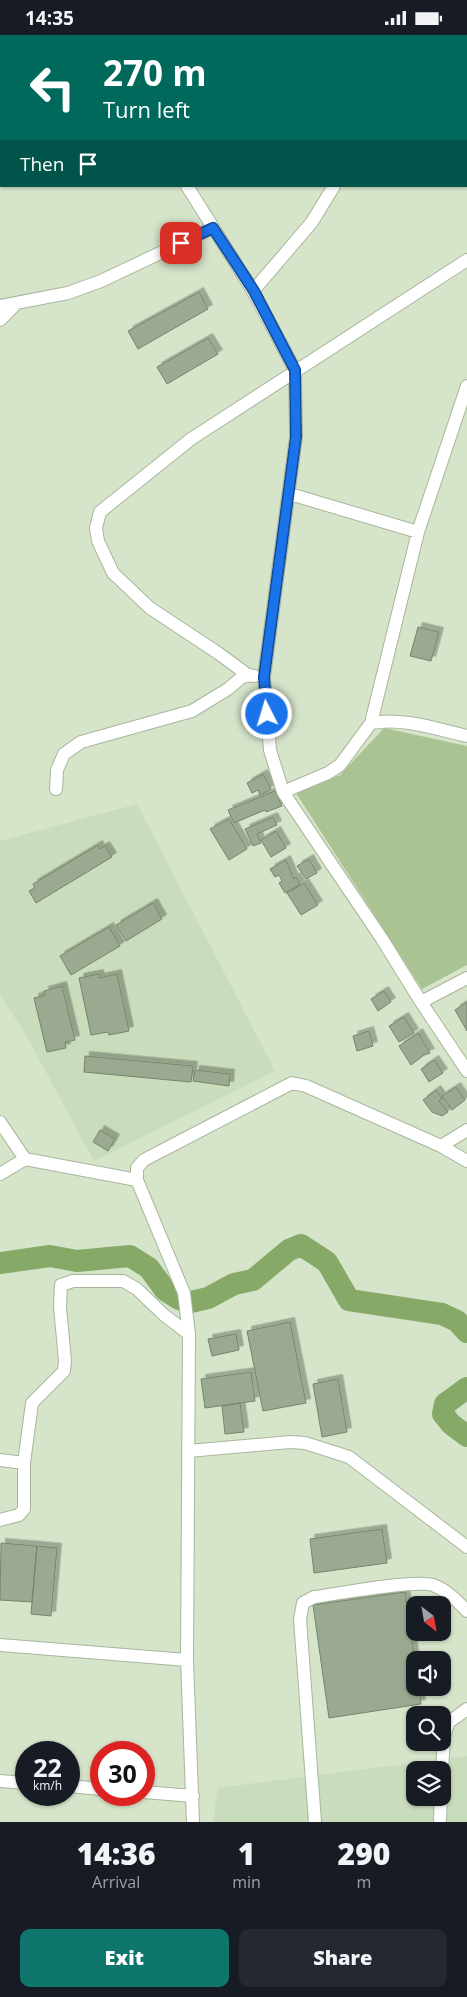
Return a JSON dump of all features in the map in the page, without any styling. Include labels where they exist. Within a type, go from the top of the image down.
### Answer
[{"type":"street","points":[[188,187],[254,291],[295,370],[296,437],[290,494],[264,677],[270,751],[282,792],[382,939],[467,1071]]},
{"type":"street","points":[[254,291],[312,222],[333,187]]},
{"type":"street","points":[[0,306],[68,293],[101,281],[213,228]]},
{"type":"street","points":[[264,677],[248,675],[144,603],[113,573],[98,541],[96,528],[100,513],[191,439],[467,259]]},
{"type":"street","points":[[0,320],[17,303]]},
{"type":"street","points":[[282,792],[328,773],[340,765],[371,723],[418,532],[467,386]]},
{"type":"street","points":[[290,494],[418,532]]},
{"type":"street","points":[[56,789],[57,770],[64,754],[81,742],[192,711],[248,675]]},
{"type":"street","points":[[371,723],[387,720],[467,736]]},
{"type":"street","points":[[421,1002],[467,978]]},
{"type":"street","points":[[193,1822],[188,1660],[189,1334],[184,1293],[137,1180],[137,1168],[144,1160],[292,1083],[306,1086],[441,1146],[467,1161]]},
{"type":"street","points":[[0,1122],[25,1159]]},
{"type":"street","points":[[441,1146],[467,1130]]},
{"type":"street","points":[[0,1174],[25,1159],[137,1180]]},
{"type":"street","points":[[0,1520],[19,1515],[24,1509],[24,1463],[32,1403],[64,1371],[65,1361],[60,1307],[61,1285],[73,1281],[123,1281],[137,1289],[159,1311],[189,1334]]},
{"type":"street","points":[[188,1451],[290,1442],[305,1443],[348,1457],[467,1547]]},
{"type":"street","points":[[0,1460],[24,1463]]},
{"type":"street","points":[[315,1822],[300,1619],[303,1603],[314,1597],[413,1584],[432,1585],[450,1594],[467,1611]]},
{"type":"street","points":[[0,1645],[188,1660]]},
{"type":"street","points":[[443,1761],[444,1736],[449,1722],[467,1709]]},
{"type":"street","points":[[0,1781],[15,1782]]},
{"type":"street","points":[[155,1793],[193,1796]]},
{"type":"street","points":[[440,1819],[441,1806]]},
{"type":"shaded area","points":[[384,728],[467,746],[467,965],[422,989],[296,793],[340,775]]},
{"type":"shaded area","points":[[137,804],[275,1071],[94,1161],[25,1033],[0,995],[0,841]]},
{"type":"shaded area","points":[[467,1756],[467,1822],[213,1822],[218,1788],[406,1764],[406,1806],[451,1806],[451,1761],[428,1761]]},
{"type":"building","points":[[199,292],[208,309],[138,349],[128,331]]},
{"type":"building","points":[[208,338],[218,354],[167,384],[157,367]]},
{"type":"building","points":[[418,627],[439,632],[431,661],[410,656]]},
{"type":"building","points":[[263,774],[271,789],[260,795],[258,790],[252,793],[247,783]]},
{"type":"building","points":[[275,791],[282,806],[266,812],[265,810],[234,823],[228,810]]},
{"type":"building","points":[[273,817],[277,825],[257,834],[261,843],[253,846],[245,829]]},
{"type":"building","points":[[229,819],[247,849],[229,860],[210,829]]},
{"type":"building","points":[[276,831],[286,848],[271,857],[261,840]]},
{"type":"building","points":[[98,845],[100,849],[105,846],[112,857],[36,903],[29,891],[35,888],[33,884]]},
{"type":"building","points":[[309,859],[317,873],[306,879],[297,866]]},
{"type":"building","points":[[286,860],[294,879],[296,877],[300,884],[285,893],[279,883],[282,881],[279,875],[275,877],[270,869]]},
{"type":"building","points":[[304,883],[318,905],[301,915],[287,893]]},
{"type":"building","points":[[153,903],[162,919],[126,941],[116,925]]},
{"type":"building","points":[[109,927],[120,946],[71,975],[60,956]]},
{"type":"building","points":[[99,974],[99,978],[117,974],[129,1031],[109,1035],[108,1032],[91,1035],[79,978]]},
{"type":"building","points":[[62,986],[75,1040],[65,1042],[66,1048],[47,1052],[34,998],[45,995],[44,991]]},
{"type":"building","points":[[384,991],[391,1002],[378,1011],[371,999]]},
{"type":"building","points":[[467,1002],[467,1031],[455,1010]]},
{"type":"building","points":[[404,1017],[414,1033],[399,1042],[389,1026]]},
{"type":"building","points":[[369,1031],[373,1046],[357,1051],[353,1036]]},
{"type":"building","points":[[418,1033],[430,1053],[424,1055],[411,1065],[399,1046]]},
{"type":"building","points":[[85,1056],[193,1066],[191,1082],[84,1072]]},
{"type":"building","points":[[434,1060],[443,1073],[429,1082],[421,1069]]},
{"type":"building","points":[[195,1070],[230,1074],[229,1086],[193,1081]]},
{"type":"building","points":[[456,1087],[465,1100],[452,1110],[442,1096]]},
{"type":"building","points":[[436,1090],[442,1098],[439,1101],[448,1112],[442,1116],[432,1112],[423,1100]]},
{"type":"building","points":[[100,1130],[115,1139],[108,1151],[93,1142]]},
{"type":"building","points":[[290,1322],[306,1403],[263,1411],[247,1331]]},
{"type":"building","points":[[236,1334],[239,1350],[212,1356],[208,1339]]},
{"type":"building","points":[[251,1372],[255,1401],[205,1408],[201,1379]]},
{"type":"building","points":[[338,1379],[347,1432],[322,1437],[313,1384]]},
{"type":"building","points":[[240,1403],[244,1432],[225,1434],[222,1406]]},
{"type":"building","points":[[382,1529],[387,1563],[314,1573],[310,1539]]},
{"type":"building","points":[[1,1543],[37,1546],[32,1602],[0,1600]]},
{"type":"building","points":[[37,1546],[57,1548],[51,1616],[31,1614]]},
{"type":"building","points":[[405,1592],[406,1641],[412,1641],[413,1651],[406,1651],[406,1696],[420,1696],[421,1704],[329,1718],[313,1605]]},
{"type":"waterway","points":[[0,1263],[50,1256],[77,1261],[130,1256],[149,1268],[165,1290],[179,1299],[191,1302],[208,1298],[234,1284],[253,1280],[289,1250],[301,1245],[327,1262],[349,1300],[442,1314],[457,1321],[467,1332]]},
{"type":"waterway","points":[[467,1388],[445,1404],[443,1414],[451,1424],[467,1436]]},
{"type":"route","points":[[181,243],[213,228],[254,291],[295,370],[296,437],[290,494],[264,677],[267,714]]}]
